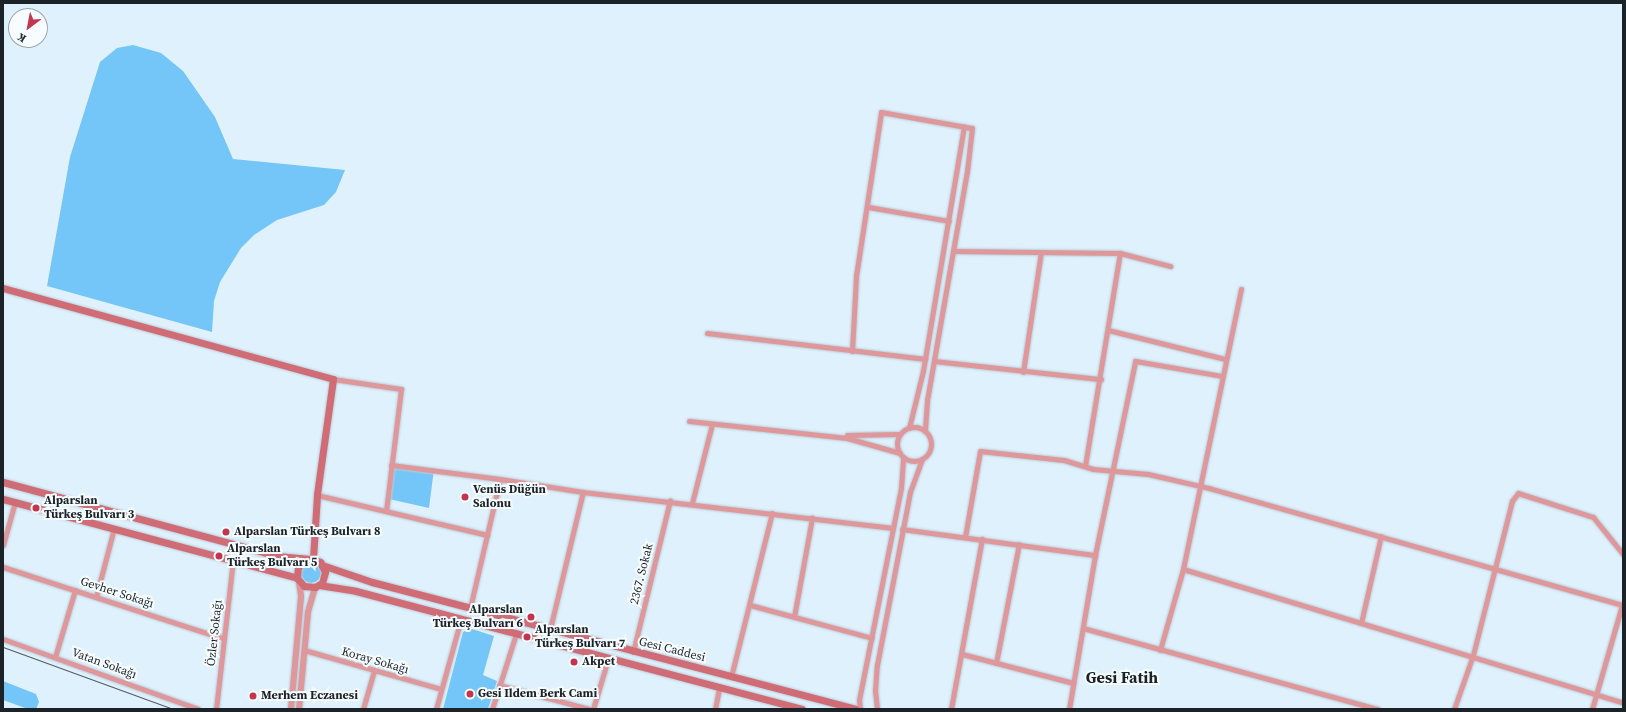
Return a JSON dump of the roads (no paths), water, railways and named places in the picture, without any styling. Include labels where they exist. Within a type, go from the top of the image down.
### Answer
[{"type":"main road","points":[[3,288],[333,379],[310,559]]},
{"type":"main road","points":[[3,482],[277,556],[310,559],[322,565],[325,576],[317,586],[308,587],[298,580],[233,559],[3,499]]},
{"type":"main road","points":[[298,580],[298,567],[310,559]]},
{"type":"main road","name":"Gesi Caddesi","points":[[322,565],[372,582],[633,652],[856,709]]},
{"type":"main road","name":"Gesi Caddesi","points":[[317,586],[356,591],[788,707],[802,709]]},
{"type":"street","points":[[689,421],[856,440],[901,455],[914,461],[922,459],[928,454],[931,446],[930,438],[925,431],[934,361],[972,128],[881,112],[868,207],[856,276],[852,351]]},
{"type":"street","points":[[828,436],[900,434],[909,428],[925,359],[964,126]]},
{"type":"street","points":[[868,207],[949,221]]},
{"type":"street","points":[[953,250],[1120,253],[1170,266]]},
{"type":"street","points":[[1023,372],[1041,252]]},
{"type":"street","points":[[1085,466],[1120,253]]},
{"type":"street","points":[[1160,650],[1183,569],[1225,360],[1241,289]]},
{"type":"street","points":[[1108,330],[1225,360]]},
{"type":"street","points":[[707,333],[925,359]]},
{"type":"street","points":[[934,361],[1023,372],[1100,379]]},
{"type":"street","points":[[1069,709],[1095,555],[1136,361],[1222,376]]},
{"type":"street","points":[[333,379],[401,389],[386,511]]},
{"type":"street","points":[[692,503],[712,424]]},
{"type":"street","points":[[909,428],[925,431]]},
{"type":"street","points":[[860,709],[859,700],[901,488],[901,455],[897,446],[900,434]]},
{"type":"street","points":[[965,537],[980,451],[1064,460],[1085,466],[1148,474],[1199,486],[1332,525],[1381,536],[1623,605],[1592,709]]},
{"type":"street","points":[[877,709],[874,691],[902,529],[912,486],[922,459]]},
{"type":"street","points":[[392,465],[500,479],[583,492],[670,500],[893,528]]},
{"type":"street","points":[[470,608],[500,479]]},
{"type":"street","points":[[550,629],[583,492]]},
{"type":"street","points":[[1454,709],[1473,655],[1512,501],[1518,493],[1593,518],[1623,554]]},
{"type":"street","points":[[317,495],[487,535]]},
{"type":"street","name":"2367. Sokak","points":[[633,652],[670,500]]},
{"type":"street","points":[[3,545],[15,502]]},
{"type":"street","points":[[732,677],[772,513]]},
{"type":"street","points":[[794,617],[812,518]]},
{"type":"street","points":[[96,597],[114,528]]},
{"type":"street","points":[[902,529],[1095,555]]},
{"type":"street","points":[[1362,623],[1381,536]]},
{"type":"street","points":[[952,709],[982,539]]},
{"type":"street","points":[[996,663],[1019,544]]},
{"type":"street","name":"Özler Sokağı","points":[[216,709],[233,559]]},
{"type":"street","name":"Gevher Sokağı","points":[[3,567],[224,639]]},
{"type":"street","points":[[1183,569],[1473,655],[1623,703]]},
{"type":"street","points":[[291,709],[301,596],[298,580]]},
{"type":"street","points":[[299,709],[308,612],[317,586]]},
{"type":"street","points":[[55,657],[75,590]]},
{"type":"street","points":[[750,604],[872,638]]},
{"type":"street","points":[[436,709],[461,619]]},
{"type":"street","points":[[1083,628],[1378,709]]},
{"type":"street","points":[[492,709],[516,634]]},
{"type":"street","name":"Vatan Sokağı","points":[[3,639],[198,709]]},
{"type":"street","name":"Koray Sokağı","points":[[304,650],[441,689]]},
{"type":"street","points":[[962,654],[1073,683]]},
{"type":"street","points":[[593,709],[608,658]]},
{"type":"street","points":[[363,709],[374,671]]},
{"type":"street","points":[[499,685],[589,709]]},
{"type":"street","points":[[715,709],[719,688]]},
{"type":"tram line","points":[[3,647],[173,709]]},
{"type":"place","name":"Venüs Düğün Salonu","points":[[465,497]]},
{"type":"place","name":"Alparslan Türkeş Bulvarı 3","points":[[36,508]]},
{"type":"place","name":"Alparslan Türkeş Bulvarı 8","points":[[226,532]]},
{"type":"place","name":"Alparslan Türkeş Bulvarı 5","points":[[219,556]]},
{"type":"place","name":"Alparslan Türkeş Bulvarı 6","points":[[531,617]]},
{"type":"place","name":"Alparslan Türkeş Bulvarı 7","points":[[527,637]]},
{"type":"place","name":"Akpet","points":[[574,662]]},
{"type":"place","name":"Gesi Ildem Berk Cami","points":[[470,694]]},
{"type":"place","name":"Merhem Eczanesi","points":[[253,696]]},
{"type":"district","name":"Gesi Fatih","points":[[1122,677]]}]
